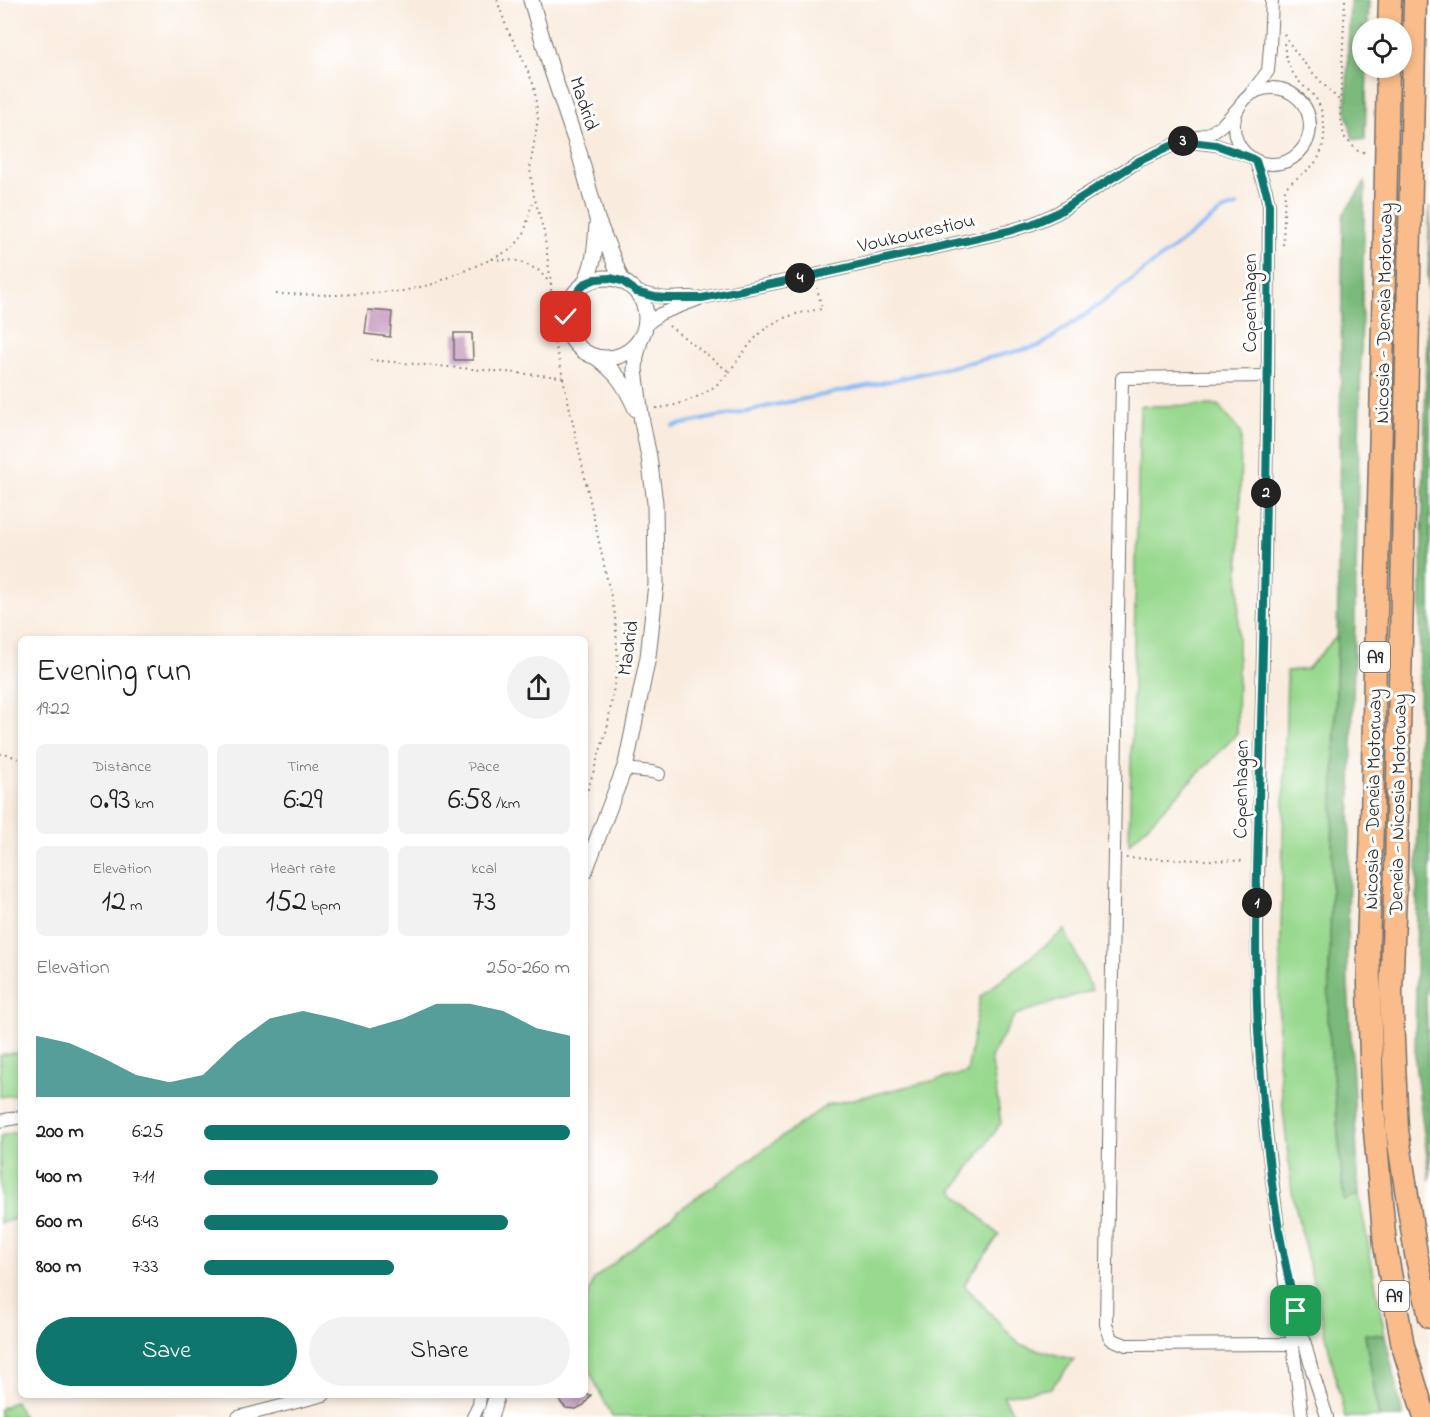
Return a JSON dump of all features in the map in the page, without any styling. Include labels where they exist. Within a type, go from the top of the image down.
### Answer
[{"type":"highway","points":[[1389,18],[1390,0]]},
{"type":"highway","name":"Deneia - Nicosia Motorway","points":[[1415,0],[1391,994],[1397,1130],[1416,1254],[1430,1317]]},
{"type":"highway","name":"Nicosia - Deneia Motorway","points":[[1388,78],[1382,423],[1368,947],[1373,1109],[1385,1245],[1403,1346],[1425,1417]]},
{"type":"highway","points":[[1403,1346],[1409,1397],[1414,1417]]},
{"type":"street","name":"Madrid","points":[[531,0],[579,152],[597,219],[622,281]]},
{"type":"street","points":[[1253,159],[1241,149],[1236,139],[1235,117],[1244,100],[1268,71],[1272,0]]},
{"type":"street","points":[[1182,141],[1216,145],[1269,164],[1282,163],[1295,158],[1304,148],[1310,136],[1311,123],[1303,104],[1288,91],[1276,87],[1262,88],[1250,94]]},
{"type":"street","name":"Voukourestiou","points":[[643,331],[660,314],[702,298],[815,275],[1032,224],[1065,208],[1139,161],[1182,141],[1212,132],[1222,126],[1239,107]]},
{"type":"street","name":"Copenhagen","points":[[1253,159],[1269,205],[1268,376],[1257,928],[1258,1029],[1266,1132],[1302,1417]]},
{"type":"street","name":"Madrid","points":[[584,284],[592,269],[595,254],[597,219]]},
{"type":"street","points":[[610,278],[622,281],[636,292],[646,312],[643,331],[633,348],[622,355],[609,358],[596,357],[584,351],[574,342],[568,330],[566,317],[568,304],[584,284],[596,279],[610,278]]},
{"type":"street","points":[[636,292],[666,298],[702,298]]},
{"type":"street","name":"Madrid","points":[[588,863],[625,769],[648,657],[657,584],[655,503],[635,370],[636,356],[643,331]]},
{"type":"street","name":"Madrid","points":[[596,357],[611,368],[620,379],[642,422]]},
{"type":"street","points":[[1268,376],[1122,378],[1106,1324],[1111,1339],[1126,1345],[1293,1344]]},
{"type":"street","points":[[625,769],[659,774]]},
{"type":"street","points":[[0,1121],[18,1118]]},
{"type":"street","points":[[1280,1239],[1302,1335],[1327,1417]]},
{"type":"street","points":[[238,1417],[312,1398]]},
{"type":"street","points":[[472,1417],[479,1398]]},
{"type":"street","points":[[490,1417],[496,1398]]},
{"type":"path","points":[[496,0],[534,86],[538,118],[530,169],[534,196],[544,232],[550,284],[550,329],[560,363],[615,615],[618,662],[607,729],[588,789]]},
{"type":"path","points":[[1345,0],[1340,101],[1344,137],[1358,151],[1371,154]]},
{"type":"path","points":[[1283,245],[1285,188],[1316,163],[1323,144],[1324,123],[1315,98],[1294,75],[1286,59],[1284,34],[1314,76],[1340,101]]},
{"type":"path","points":[[276,294],[336,295],[403,291],[433,284],[512,249],[524,234],[534,196]]},
{"type":"path","points":[[492,259],[519,261],[538,270],[550,284]]},
{"type":"path","points":[[656,408],[689,400],[716,384],[745,350],[773,324],[798,313],[822,309],[817,285]]},
{"type":"path","points":[[669,326],[728,371]]},
{"type":"path","points":[[369,360],[562,377]]},
{"type":"path","points":[[0,754],[8,754],[18,759]]},
{"type":"path","points":[[1120,858],[1246,861]]},
{"type":"green space","points":[[1350,0],[1369,0],[1368,18],[1352,18],[1352,78],[1367,78],[1365,140],[1353,139],[1346,111]]},
{"type":"green space","points":[[1365,182],[1347,963],[1359,1195],[1344,1201],[1328,1020],[1337,651],[1343,215]]},
{"type":"green space","points":[[1430,206],[1430,935],[1426,1000],[1430,1180],[1415,1063],[1420,627]]},
{"type":"green space","points":[[1218,405],[1241,432],[1237,734],[1129,844],[1140,406]]},
{"type":"green space","points":[[1337,636],[1328,1020],[1344,1200],[1359,1195],[1385,1335],[1365,1335],[1379,1417],[1345,1417],[1292,1192],[1278,1061],[1287,671],[1307,669]]},
{"type":"green space","points":[[1065,930],[1092,990],[1015,1015],[991,1057],[1001,1123],[953,1191],[999,1235],[964,1285],[1019,1344],[1074,1360],[1051,1388],[1003,1396],[1016,1417],[612,1417],[588,1368],[588,1296],[594,1279],[679,1210],[827,1105],[967,1073],[980,997]]},
{"type":"green space","points":[[18,1052],[18,1094],[0,1097],[0,1055]]},
{"type":"green space","points":[[18,1132],[18,1219],[0,1223],[0,1136]]},
{"type":"green space","points":[[1365,1334],[1385,1335],[1403,1417],[1379,1417]]},
{"type":"green space","points":[[15,1401],[23,1417],[0,1417],[0,1409]]},
{"type":"building","points":[[368,310],[392,312],[390,337],[365,334]]},
{"type":"building","points":[[454,333],[472,333],[473,360],[454,360]]},
{"type":"building","points":[[588,1395],[591,1395],[584,1405],[576,1409],[566,1408],[558,1398],[588,1398]]},
{"type":"waterway","points":[[673,426],[881,383],[1040,346],[1092,310],[1222,211],[1237,206]]},
{"type":"route","points":[[566,317],[568,304],[584,284],[596,279],[610,278],[622,281],[636,292],[655,297],[702,298],[1009,231],[1057,213],[1139,161],[1182,141],[1216,145],[1256,161],[1269,205],[1268,376],[1257,928],[1258,1029],[1266,1132],[1280,1239],[1296,1311]]}]
